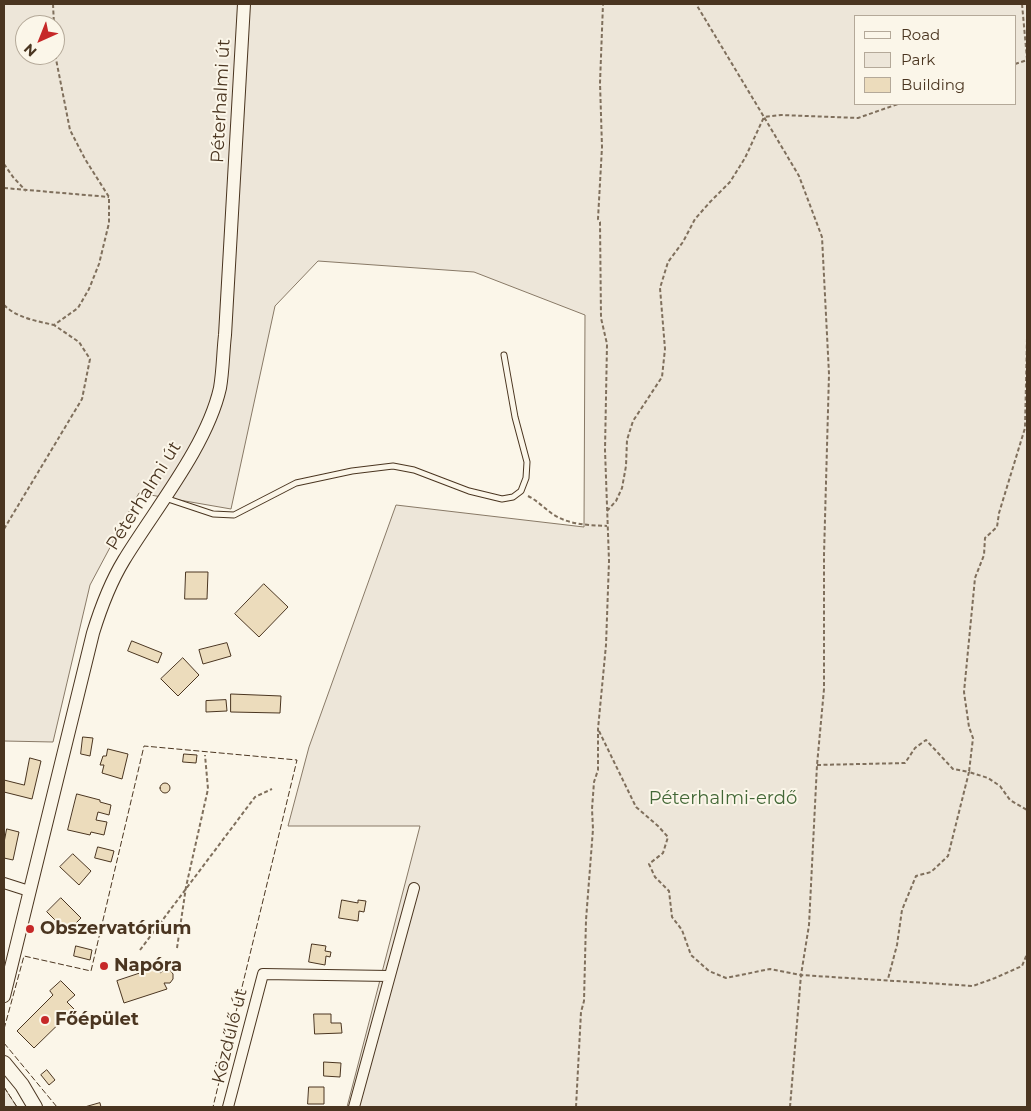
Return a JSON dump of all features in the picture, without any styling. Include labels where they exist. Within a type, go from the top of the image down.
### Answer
[{"type":"main road","points":[[4,1063],[22,1085],[35,1107]]},
{"type":"street","name":"Péterhalmi út","points":[[4,996],[93,633],[107,591],[124,560],[195,448],[210,418],[220,388],[225,335],[244,4]]},
{"type":"street","points":[[4,883],[29,891]]},
{"type":"street","points":[[354,1107],[414,888]]},
{"type":"street","name":"Közdűlő út","points":[[228,1107],[263,974],[389,976]]},
{"type":"lane","points":[[164,498],[213,514],[234,515],[296,483],[352,471],[394,466],[414,470],[469,491],[502,499],[513,497],[520,491],[526,478],[527,462],[515,417],[504,355]]},
{"type":"path","points":[[576,1107],[581,1012],[584,1001],[586,920],[593,829],[592,809],[594,782],[598,770],[598,729],[606,645],[609,561],[604,450],[607,344],[601,318],[600,222],[598,219],[602,146],[600,83],[603,4]]},
{"type":"path","points":[[696,4],[798,176],[822,237],[829,374],[824,555],[824,689],[817,765],[809,924],[801,975],[790,1107]]},
{"type":"path","points":[[1022,4],[1027,60]]},
{"type":"path","points":[[54,325],[78,308],[89,289],[100,264],[109,224],[109,197],[85,159],[70,130],[57,65]]},
{"type":"path","points":[[764,117],[781,115],[858,118],[895,105]]},
{"type":"path","points":[[607,511],[616,501],[622,488],[626,466],[627,440],[633,421],[662,377],[665,349],[660,288],[668,262],[683,242],[696,219],[730,182],[745,158],[764,117]]},
{"type":"path","points":[[4,164],[13,177],[27,191]]},
{"type":"path","points":[[4,188],[109,197]]},
{"type":"path","points":[[4,306],[11,312],[54,325],[79,342],[90,359],[82,399],[4,529]]},
{"type":"path","points":[[888,980],[897,945],[902,910],[916,876],[931,872],[948,856],[969,772],[973,738],[969,727],[964,692],[975,578],[984,555],[985,538],[997,526],[1026,428],[1027,338]]},
{"type":"path","points":[[520,491],[540,503],[553,514],[570,523],[607,526]]},
{"type":"path","points":[[598,729],[636,807],[668,837],[663,854],[649,864],[656,877],[669,891],[672,917],[682,930],[691,955],[709,971],[726,978],[770,969],[801,975],[972,986],[1022,966],[1027,954]]},
{"type":"path","points":[[817,765],[905,763],[915,748],[926,740],[953,769],[988,778],[1000,786],[1010,800],[1027,810]]},
{"type":"path","points":[[177,948],[186,887],[208,790],[206,755]]},
{"type":"path","points":[[140,950],[255,797],[272,789]]},
{"type":"green space","name":"Péterhalmi-erdő","points":[[4,4],[1027,4],[1027,1107],[347,1107],[420,826],[288,826],[309,747],[396,505],[584,527],[585,315],[474,272],[318,261],[275,306],[231,509],[139,493],[90,585],[53,742],[4,741]]},
{"type":"green space","points":[[4,1087],[17,1107],[4,1107]]},
{"type":"building","points":[[186,572],[208,572],[207,599],[185,599]]},
{"type":"building","points":[[264,584],[288,607],[259,637],[235,614]]},
{"type":"building","points":[[132,641],[162,653],[158,663],[128,651]]},
{"type":"building","points":[[227,643],[231,656],[203,664],[199,650]]},
{"type":"building","points":[[183,658],[199,675],[178,696],[161,679]]},
{"type":"building","points":[[231,694],[281,696],[280,713],[231,712]]},
{"type":"building","points":[[226,700],[227,711],[206,712],[206,701]]},
{"type":"building","points":[[83,737],[93,738],[90,756],[81,754]]},
{"type":"building","points":[[108,749],[128,754],[122,779],[102,773],[104,765],[100,765]]},
{"type":"building","points":[[184,754],[197,755],[196,763],[183,762]]},
{"type":"building","points":[[30,758],[41,761],[32,799],[4,792],[4,780],[24,785]]},
{"type":"building","points":[[163,783],[167,783],[170,788],[169,792],[163,793],[160,790],[160,786]]},
{"type":"building","points":[[77,794],[111,805],[109,815],[98,812],[96,820],[107,822],[104,835],[91,832],[90,835],[68,830]]},
{"type":"building","points":[[7,829],[19,832],[13,860],[4,858],[4,843]]},
{"type":"building","points":[[98,847],[114,851],[111,862],[95,858]]},
{"type":"building","points":[[73,854],[91,871],[79,885],[60,867]]},
{"type":"building","points":[[61,898],[81,918],[67,932],[47,912]]},
{"type":"building","points":[[342,900],[358,903],[358,900],[366,901],[364,912],[359,911],[358,921],[339,918]]},
{"type":"building","points":[[312,944],[326,946],[325,951],[331,952],[330,957],[326,956],[325,965],[309,962]]},
{"type":"building","points":[[76,946],[92,950],[90,960],[74,956]]},
{"type":"building","points":[[159,967],[160,973],[164,970],[170,970],[173,974],[173,979],[170,983],[164,983],[167,989],[124,1003],[117,981]]},
{"type":"building","name":"Főépület","points":[[61,981],[75,995],[67,1002],[74,1009],[34,1048],[17,1031],[53,995],[50,991]]},
{"type":"building","points":[[314,1014],[331,1014],[331,1023],[341,1023],[342,1033],[315,1034]]},
{"type":"building","points":[[324,1062],[341,1063],[340,1077],[324,1076]]},
{"type":"building","points":[[47,1070],[55,1080],[49,1085],[41,1075]]},
{"type":"building","points":[[309,1087],[324,1087],[324,1104],[308,1104]]},
{"type":"building","points":[[100,1103],[101,1107],[85,1107]]},
{"type":"fence","points":[[4,1029],[24,956],[91,971],[144,746],[297,760],[213,1107]]},
{"type":"fence","points":[[4,1043],[57,1107]]},
{"type":"fence","points":[[4,1087],[17,1107]]},
{"type":"place","name":"Obszervatórium","points":[[30,929]]},
{"type":"place","name":"Napóra","points":[[104,966]]},
{"type":"place","name":"Főépület","points":[[45,1020]]}]
